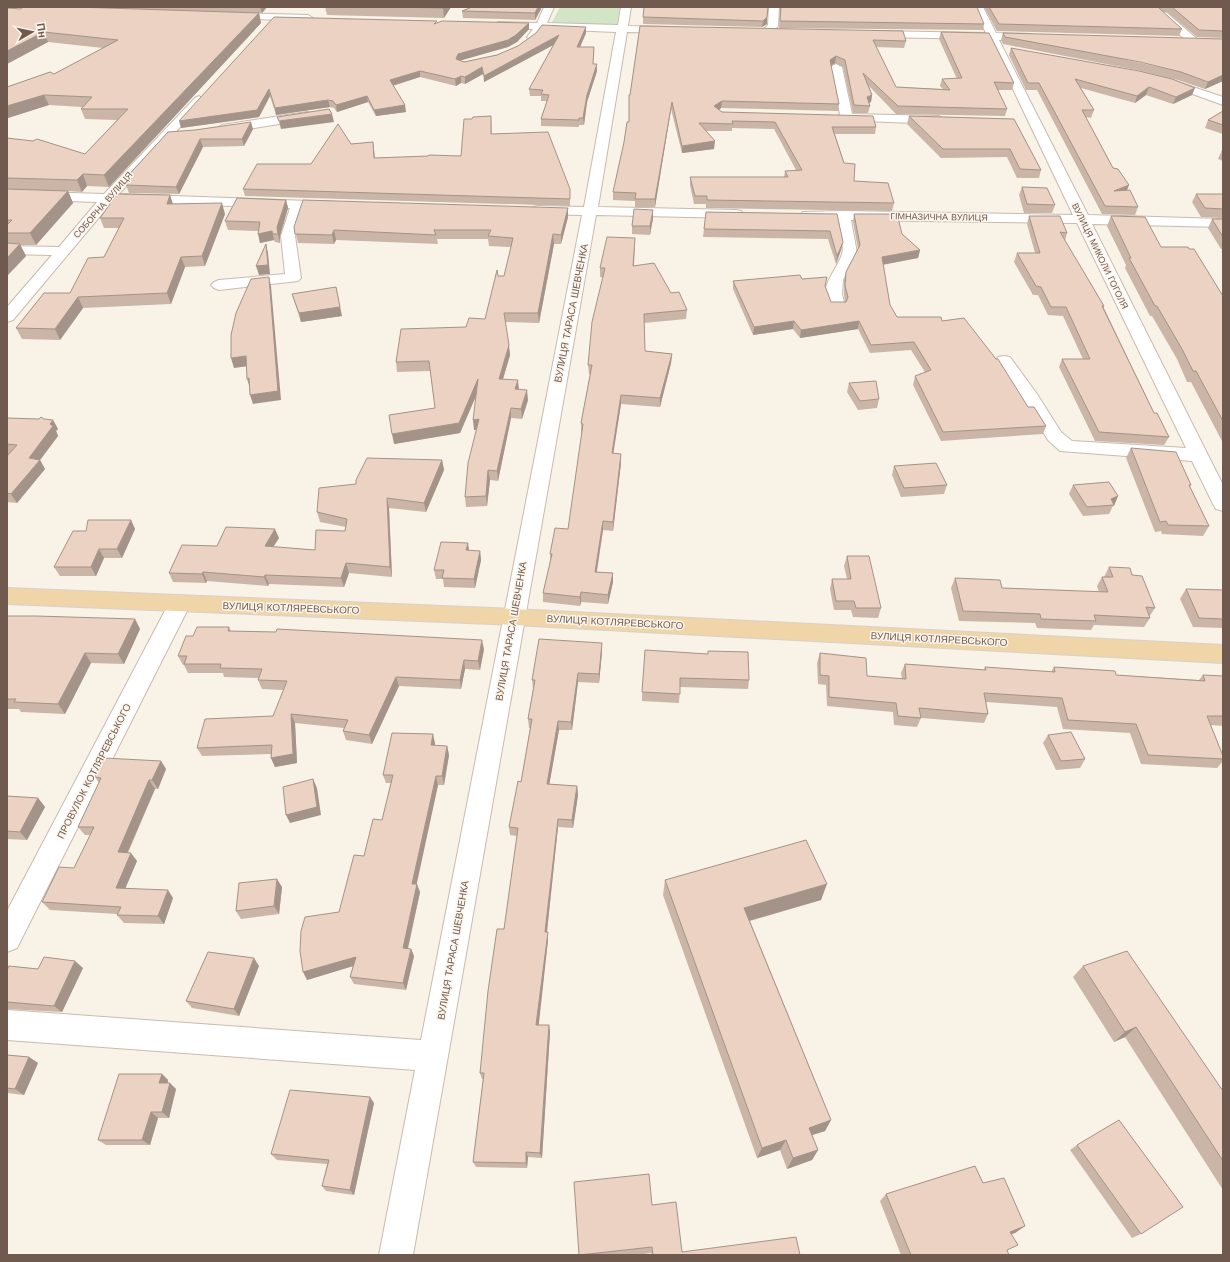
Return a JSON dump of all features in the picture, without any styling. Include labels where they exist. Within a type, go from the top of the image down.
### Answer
[{"type":"main road","name":"ВУЛИЦЯ КОТЛЯРЕВСЬКОГО","points":[[7,596],[514,617],[1223,654]]},
{"type":"street","points":[[270,22],[283,7]]},
{"type":"street","points":[[523,45],[541,26],[549,7]]},
{"type":"street","name":"ВУЛИЦЯ ТАРАСА ШЕВЧЕНКА","points":[[396,1255],[590,212],[626,7]]},
{"type":"street","points":[[774,7],[773,26],[762,32],[782,33]]},
{"type":"street","name":"ВУЛИЦЯ МИКОЛИ ГОГОЛЯ","points":[[978,7],[1081,219],[1223,504]]},
{"type":"street","points":[[1163,15],[1197,41],[1178,41]]},
{"type":"street","points":[[219,16],[270,22],[322,19]]},
{"type":"street","points":[[486,24],[678,30]]},
{"type":"street","points":[[867,34],[1038,37]]},
{"type":"street","points":[[999,48],[1014,51]]},
{"type":"street","points":[[836,67],[847,117]]},
{"type":"street","points":[[1152,77],[1174,83],[1223,101]]},
{"type":"street","name":"СОБОРНА ВУЛИЦЯ","points":[[7,317],[108,198],[209,89]]},
{"type":"street","points":[[213,130],[322,113]]},
{"type":"street","points":[[832,117],[948,120]]},
{"type":"street","points":[[1018,122],[1034,122]]},
{"type":"street","points":[[167,134],[182,133]]},
{"type":"street","points":[[7,195],[346,205]]},
{"type":"street","points":[[219,284],[293,278],[288,236],[298,204]]},
{"type":"street","points":[[527,210],[748,214]]},
{"type":"street","name":"ГІМНАЗИЧНА ВУЛИЦЯ","points":[[796,214],[1223,223]]},
{"type":"street","points":[[837,306],[834,294],[835,280],[850,253],[843,215]]},
{"type":"street","points":[[7,250],[63,251]]},
{"type":"street","points":[[1004,361],[1028,394],[1054,436],[1067,447],[1198,455]]},
{"type":"street","name":"ПРОВУЛОК КОТЛЯРЕВСЬКОГО","points":[[7,939],[180,603]]},
{"type":"street","points":[[7,1025],[434,1056]]},
{"type":"green space","points":[[560,7],[620,7],[617,25],[551,24]]},
{"type":"building","points":[[23,7],[76,7],[259,13],[104,175],[83,174],[77,180],[7,178],[7,138],[33,141],[37,139],[85,154],[128,109],[81,109],[92,97],[44,95],[7,106],[7,87],[50,72],[54,74],[118,40],[44,32],[7,51],[7,8],[21,9]]},
{"type":"building","points":[[392,7],[443,7],[443,8]]},
{"type":"building","points":[[472,7],[538,7],[535,13],[462,11]]},
{"type":"building","points":[[644,7],[768,7],[767,17],[763,21],[643,17]]},
{"type":"building","points":[[781,7],[977,7],[984,24],[780,21]]},
{"type":"building","points":[[989,7],[1160,7],[1159,8],[1182,29],[999,24]]},
{"type":"building","points":[[1172,7],[1223,7],[1223,31],[1199,30]]},
{"type":"building","points":[[274,17],[437,21],[434,24],[442,21],[529,23],[508,40],[458,54],[456,59],[464,62],[497,55],[518,46],[536,33],[542,25],[586,27],[577,47],[594,47],[593,64],[597,64],[587,95],[583,118],[579,118],[579,120],[541,119],[549,95],[541,94],[543,90],[529,89],[559,35],[484,76],[482,67],[465,77],[461,76],[455,79],[420,71],[390,80],[405,105],[374,110],[367,96],[336,105],[333,101],[328,100],[275,108],[269,89],[257,110],[179,121]]},
{"type":"building","points":[[640,26],[903,31],[906,41],[873,40],[896,87],[950,90],[942,79],[962,78],[941,32],[989,33],[1014,83],[994,82],[1007,109],[898,106],[863,73],[872,95],[867,97],[870,106],[854,105],[845,60],[836,56],[830,60],[839,104],[722,101],[714,106],[722,112],[873,116],[876,127],[832,127],[844,163],[855,164],[854,181],[888,183],[894,203],[707,200],[707,196],[695,196],[690,177],[788,177],[785,171],[802,170],[775,122],[732,121],[733,124],[699,123],[715,141],[682,146],[672,102],[655,199],[635,199],[636,193],[613,192],[627,122],[629,122],[629,95]]},
{"type":"building","points":[[1003,33],[1223,39],[1223,75],[1208,82],[1181,72],[1140,62],[1005,37]]},
{"type":"building","points":[[1011,48],[1139,71],[1172,79],[1195,88],[1176,97],[1149,87],[1137,96],[1075,79],[1094,110],[1082,110],[1113,168],[1118,169],[1129,185],[1114,191],[1130,190],[1138,207],[1105,206],[1039,83],[1028,83]]},
{"type":"building","points":[[329,109],[332,114],[279,121],[277,117]]},
{"type":"building","points":[[1223,111],[1223,125],[1208,120]]},
{"type":"building","points":[[491,116],[491,134],[548,132],[570,189],[570,199],[243,189],[257,164],[311,164],[338,124],[351,144],[373,142],[374,158],[429,155],[461,156],[464,119]]},
{"type":"building","points":[[909,116],[1014,119],[1041,170],[1020,169],[1010,149],[943,149]]},
{"type":"building","points":[[251,122],[242,139],[200,139],[176,187],[126,185],[130,180],[124,180],[168,132],[195,130]]},
{"type":"building","points":[[1022,187],[1047,188],[1055,205],[1027,204]]},
{"type":"building","points":[[7,189],[68,191],[30,233],[7,233],[7,225],[12,220],[7,220]]},
{"type":"building","points":[[117,194],[170,195],[167,204],[222,203],[202,256],[181,257],[167,293],[78,297],[55,329],[16,328],[44,293],[70,293],[88,258],[104,257],[124,218],[100,218]]},
{"type":"building","points":[[1196,194],[1223,194],[1223,209],[1205,208]]},
{"type":"building","points":[[237,198],[286,200],[277,227],[278,234],[273,234],[272,231],[258,234],[260,222],[225,221]]},
{"type":"building","points":[[303,200],[568,208],[561,235],[553,234],[538,313],[504,313],[509,345],[499,379],[518,380],[515,389],[527,390],[521,409],[511,408],[497,471],[488,470],[486,496],[465,497],[468,463],[479,419],[473,420],[478,379],[459,423],[392,434],[389,415],[435,408],[429,361],[396,362],[401,329],[466,327],[469,318],[485,319],[497,270],[498,276],[504,276],[513,238],[488,236],[491,230],[434,230],[436,235],[334,230],[332,235],[295,234],[294,227]]},
{"type":"building","points":[[634,209],[653,210],[650,226],[632,226]]},
{"type":"building","points":[[706,212],[837,214],[843,242],[837,256],[830,231],[704,229]]},
{"type":"building","points":[[854,214],[897,214],[902,234],[920,250],[882,257],[890,305],[897,317],[941,317],[942,321],[964,318],[996,359],[998,359],[1028,407],[1034,407],[1046,426],[943,432],[915,376],[931,370],[914,342],[871,345],[859,321],[801,330],[794,321],[754,327],[733,281],[800,275],[802,279],[827,277],[825,286],[831,302],[846,302],[848,297],[845,286],[846,272],[860,245]]},
{"type":"building","points":[[1029,216],[1060,216],[1067,233],[1060,232],[1104,306],[1102,306],[1154,413],[1157,413],[1169,437],[1099,432],[1062,359],[1090,359],[1066,307],[1051,307],[1041,287],[1036,286],[1017,253],[1040,253]]},
{"type":"building","points":[[1111,216],[1145,217],[1161,247],[1188,247],[1189,249],[1194,249],[1223,296],[1223,421],[1196,371],[1193,371],[1157,306],[1155,306],[1129,258],[1131,258]]},
{"type":"building","points":[[1212,219],[1223,219],[1223,237]]},
{"type":"building","points":[[607,237],[635,238],[633,266],[654,263],[671,293],[679,292],[687,310],[644,314],[645,351],[672,354],[660,398],[621,395],[612,453],[621,454],[613,522],[603,521],[595,572],[613,573],[608,595],[581,592],[580,597],[543,593],[552,554],[550,554],[555,528],[568,529],[583,424],[581,423],[592,365],[588,365],[592,322],[605,268],[600,268]]},
{"type":"building","points":[[7,243],[20,244],[7,258]]},
{"type":"building","points":[[266,244],[268,265],[256,266]]},
{"type":"building","points":[[269,277],[278,391],[250,395],[249,378],[247,379],[246,356],[231,358],[231,335],[236,313],[251,279]]},
{"type":"building","points":[[336,287],[340,307],[299,313],[292,294]]},
{"type":"building","points":[[876,381],[879,399],[860,401],[849,383]]},
{"type":"building","points":[[41,417],[44,419],[53,420],[50,424],[53,426],[29,458],[40,460],[11,494],[7,493],[7,456],[17,445],[7,444],[7,418],[39,419]]},
{"type":"building","points":[[1131,448],[1176,452],[1191,485],[1189,485],[1209,526],[1168,525],[1166,521],[1160,522]]},
{"type":"building","points":[[367,458],[442,460],[424,503],[387,498],[390,567],[346,563],[341,578],[265,575],[264,577],[203,572],[202,574],[169,573],[182,545],[217,546],[226,527],[275,529],[265,546],[315,550],[316,530],[345,531],[347,519],[317,512],[319,488],[356,484],[356,480]]},
{"type":"building","points":[[936,463],[947,485],[904,488],[894,466]]},
{"type":"building","points":[[1109,482],[1118,496],[1111,499],[1114,505],[1087,507],[1073,485]]},
{"type":"building","points":[[88,520],[131,520],[117,549],[99,549],[91,567],[54,567],[73,531],[86,531]]},
{"type":"building","points":[[441,542],[468,543],[466,550],[480,551],[474,579],[442,578],[444,570],[434,570]]},
{"type":"building","points":[[847,556],[869,556],[881,608],[856,608],[854,601],[836,601],[832,579],[851,579]]},
{"type":"building","points":[[1109,567],[1130,568],[1132,575],[1142,576],[1155,608],[1146,607],[1150,618],[1094,615],[1096,621],[1041,619],[1040,614],[963,611],[955,578],[1000,580],[1002,588],[1108,592],[1102,577],[1113,577]]},
{"type":"building","points":[[1186,589],[1223,590],[1223,619],[1199,618]]},
{"type":"building","points":[[7,616],[135,619],[118,654],[85,653],[58,704],[14,702],[16,699],[7,699]]},
{"type":"building","points":[[197,627],[229,627],[228,631],[276,632],[277,629],[482,640],[478,661],[464,660],[460,680],[396,677],[369,735],[343,731],[348,720],[291,714],[293,754],[271,758],[272,745],[197,748],[205,719],[273,716],[287,681],[258,680],[262,669],[220,668],[221,664],[184,664],[187,656],[178,656],[186,636],[193,636]]},
{"type":"building","points":[[539,639],[602,643],[599,674],[578,673],[571,722],[558,721],[547,784],[577,786],[572,820],[558,819],[545,932],[548,932],[536,1025],[549,1025],[540,1153],[526,1152],[526,1163],[473,1162],[484,1073],[480,1073],[488,991],[497,929],[504,929],[518,828],[509,827],[518,781],[521,782],[532,719],[528,719],[535,680],[532,680]]},
{"type":"building","points":[[645,650],[708,654],[708,651],[748,652],[749,680],[680,678],[680,694],[642,692]]},
{"type":"building","points":[[820,653],[866,658],[867,676],[906,679],[905,664],[986,670],[985,667],[1055,672],[1054,667],[1115,671],[1116,675],[1205,681],[1203,675],[1223,676],[1223,716],[1207,716],[1223,759],[1148,755],[1136,724],[1068,720],[1062,698],[984,693],[988,714],[919,708],[921,718],[898,716],[896,703],[829,697],[829,676],[820,675]]},
{"type":"building","points":[[1071,732],[1085,759],[1061,761],[1048,735]]},
{"type":"building","points":[[392,733],[433,734],[431,745],[447,746],[442,776],[436,776],[412,884],[417,884],[403,948],[411,949],[403,983],[350,977],[356,957],[303,972],[300,951],[301,931],[305,917],[339,912],[354,855],[364,856],[373,819],[382,820],[393,775],[383,775]]},
{"type":"building","points":[[104,758],[161,761],[152,780],[149,780],[118,852],[131,853],[116,888],[168,890],[158,916],[117,915],[121,907],[42,902],[59,867],[74,868],[94,827],[78,827],[101,778],[95,777]]},
{"type":"building","points":[[313,779],[317,807],[286,815],[283,787]]},
{"type":"building","points":[[7,796],[38,798],[20,832],[7,831]]},
{"type":"building","points":[[806,840],[827,884],[744,908],[831,1120],[809,1128],[818,1150],[793,1158],[786,1140],[762,1148],[665,880]]},
{"type":"building","points":[[277,879],[274,906],[236,911],[239,883]]},
{"type":"building","points":[[1127,951],[1223,1091],[1223,1161],[1136,1027],[1125,1032],[1083,966]]},
{"type":"building","points":[[208,952],[254,958],[234,1009],[186,1001]]},
{"type":"building","points":[[44,957],[75,961],[54,1006],[7,1002],[7,970],[9,966],[38,969]]},
{"type":"building","points":[[7,1055],[29,1057],[15,1089],[7,1088]]},
{"type":"building","points":[[119,1074],[162,1074],[159,1083],[170,1083],[162,1112],[151,1112],[142,1140],[98,1140]]},
{"type":"building","points":[[290,1090],[370,1097],[350,1190],[322,1186],[329,1160],[271,1154]]},
{"type":"building","points":[[1119,1120],[1183,1207],[1141,1234],[1077,1145]]},
{"type":"building","points":[[975,1166],[983,1183],[1004,1178],[1025,1226],[1010,1232],[1018,1245],[1007,1250],[1009,1255],[911,1255],[886,1194]]},
{"type":"building","points":[[649,1174],[652,1205],[676,1202],[682,1252],[796,1237],[800,1255],[653,1255],[652,1247],[579,1255],[574,1182]]}]
